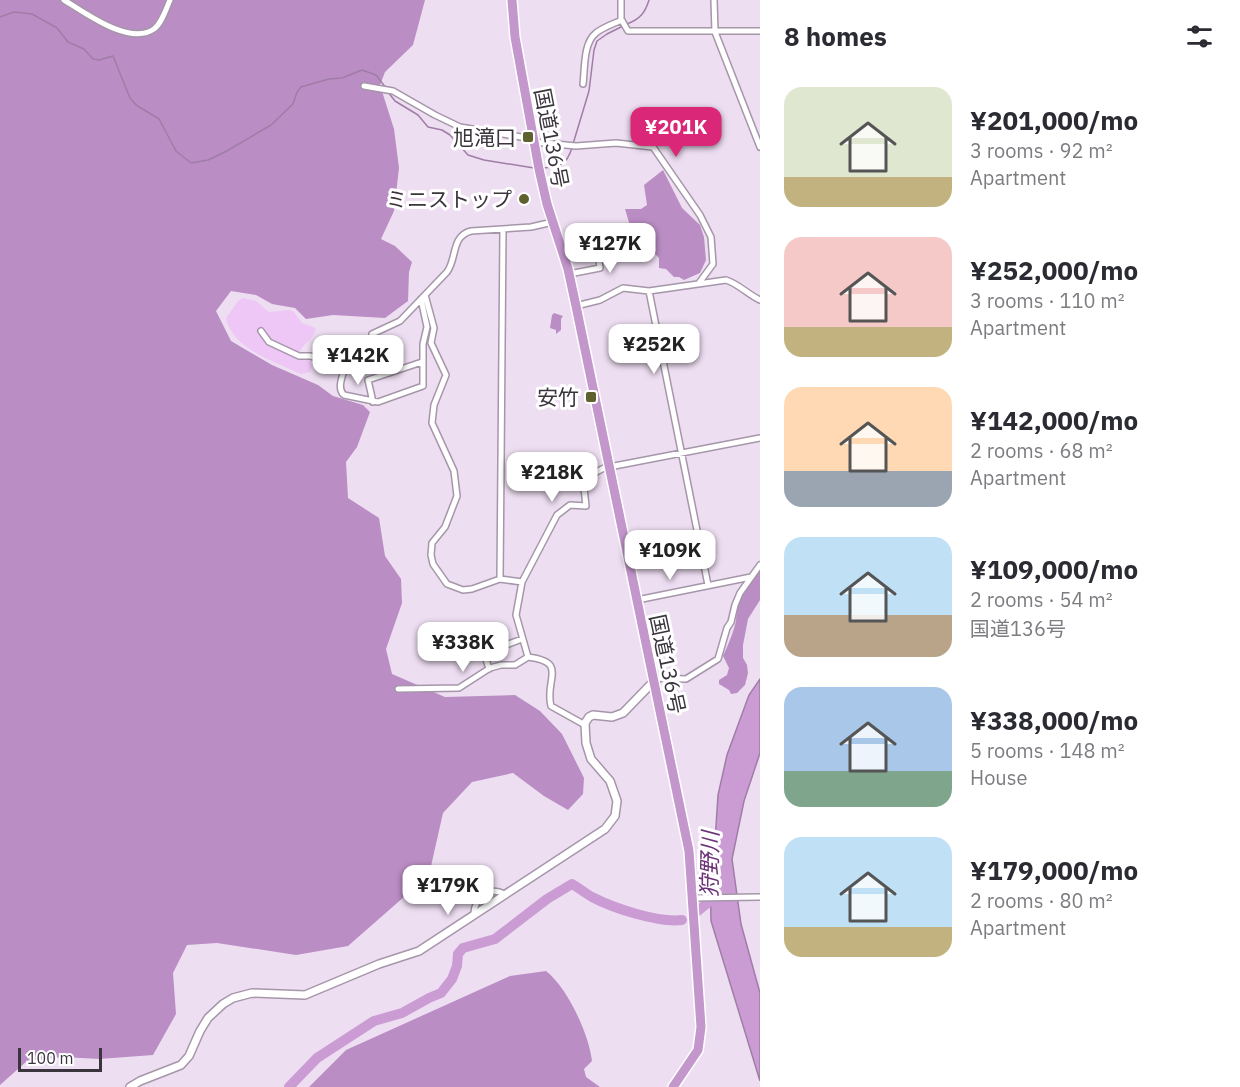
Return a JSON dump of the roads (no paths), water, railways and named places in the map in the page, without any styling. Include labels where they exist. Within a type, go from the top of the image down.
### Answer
[{"type":"highway","name":"国道136号","points":[[512,0],[515,37],[543,187],[569,274],[689,851],[695,898],[701,1011],[700,1042],[692,1061],[673,1087]]},
{"type":"street","points":[[64,0],[117,31],[134,34],[147,32],[156,27],[170,0]]},
{"type":"street","points":[[621,0],[622,20],[626,30],[760,31]]},
{"type":"street","points":[[714,0],[715,32],[760,147]]},
{"type":"street","points":[[584,84],[588,44],[592,37],[598,31],[622,20]]},
{"type":"street","points":[[364,86],[395,92],[460,127],[576,146],[612,143],[653,147],[700,215],[711,237],[713,264],[699,283]]},
{"type":"street","points":[[372,334],[400,321],[450,270],[459,239],[464,233],[531,227],[553,222]]},
{"type":"street","points":[[500,579],[503,230]]},
{"type":"street","points":[[569,274],[600,268],[596,237]]},
{"type":"street","points":[[576,306],[600,300],[623,288],[649,291],[729,280],[760,300]]},
{"type":"street","points":[[649,291],[708,585]]},
{"type":"street","points":[[261,331],[269,342],[299,356],[327,360],[347,356],[340,391],[344,395],[373,402],[422,388],[424,384],[423,344],[428,327],[423,297]]},
{"type":"street","points":[[423,297],[434,328],[431,342],[446,375],[433,409],[432,426],[453,467],[457,490],[456,501],[445,527],[432,543],[433,564],[447,584],[463,590],[500,579],[522,582]]},
{"type":"street","points":[[373,402],[368,380],[422,362]]},
{"type":"street","points":[[528,657],[516,610],[522,582],[557,515],[570,505],[586,506],[583,479],[602,468],[760,438]]},
{"type":"street","points":[[130,1087],[182,1065],[208,1018],[233,998],[252,993],[305,995],[379,964],[419,951],[605,829],[615,816],[617,801],[606,775],[591,759],[586,743],[587,719],[599,714],[612,717],[623,713],[654,681],[661,678],[686,679],[718,659],[735,604],[760,565]]},
{"type":"street","points":[[636,600],[751,577]]},
{"type":"street","points":[[474,657],[522,639]]},
{"type":"street","points":[[484,653],[489,669]]},
{"type":"street","points":[[398,689],[459,688],[489,669],[501,665],[515,665],[528,657],[544,660],[552,666],[549,702],[553,709],[585,725]]},
{"type":"street","points":[[695,898],[760,897]]},
{"type":"waterway","points":[[627,24],[641,15],[649,0]]},
{"type":"waterway","points":[[0,17],[14,12],[32,14],[57,28],[68,42],[84,49],[93,59],[99,60],[113,56],[130,98],[136,105],[159,119],[176,151],[191,163],[208,160],[225,152],[271,125],[293,104],[301,87],[329,79],[342,78],[362,70],[376,75],[386,88]]},
{"type":"waterway","points":[[573,144],[589,91],[597,41],[623,26]]},
{"type":"waterway","points":[[388,92],[395,101],[418,115],[428,127],[442,130],[450,135],[468,155],[484,160],[534,168]]},
{"type":"waterway","points":[[542,168],[562,164],[572,148]]},
{"type":"waterway","points":[[289,1087],[317,1058],[374,1021],[402,1013],[441,993],[452,979],[457,966],[458,954],[463,948],[495,939],[547,899],[572,884],[592,897],[623,910],[649,917],[682,920]]},
{"type":"waterway","name":"狩野川","points":[[695,913],[720,893]]},
{"type":"place","name":"旭滝口","points":[[528,137]]},
{"type":"place","name":"ミニストップ","points":[[524,199]]},
{"type":"place","name":"安竹","points":[[591,397]]}]
